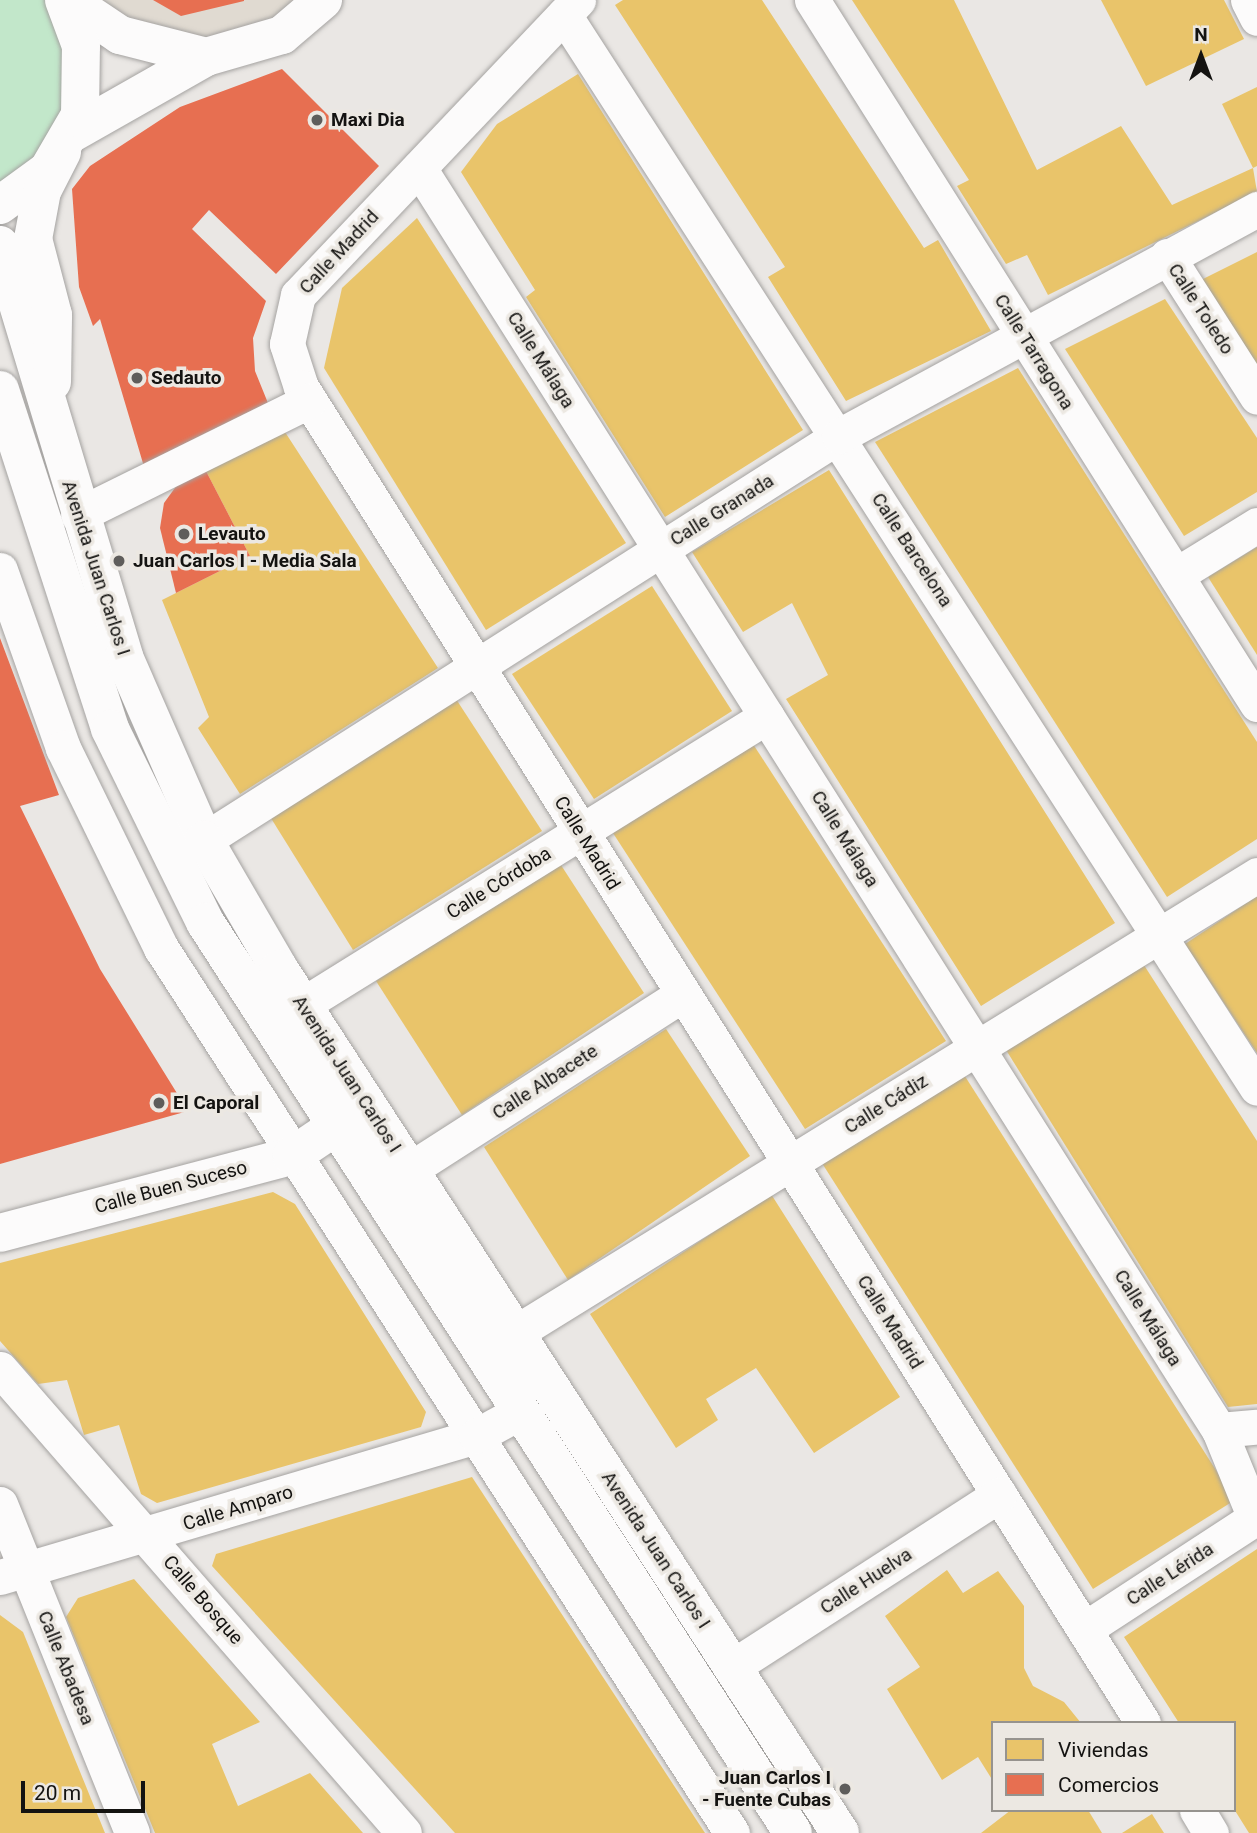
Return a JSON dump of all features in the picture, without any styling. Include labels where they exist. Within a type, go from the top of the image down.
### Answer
[{"type":"main road","points":[[66,0],[142,44],[206,57]]},
{"type":"main road","points":[[51,419],[53,315],[33,239],[42,191],[68,142],[84,68],[66,0]]},
{"type":"main road","points":[[0,205],[68,142],[206,57],[282,34],[323,0]]},
{"type":"main road","name":"Avenida Juan Carlos I","points":[[0,245],[78,515],[137,691],[204,840],[302,1005],[840,1833]]},
{"type":"main road","name":"Avenida Juan Carlos I","points":[[0,390],[6,433],[70,619],[138,791],[205,922],[793,1833]]},
{"type":"main road","name":"Calle Buen Suceso","points":[[0,1233],[292,1156],[335,1127]]},
{"type":"main road","points":[[699,1688],[732,1667]]},
{"type":"street","name":"Calle Tarragona","points":[[812,0],[1257,704]]},
{"type":"street","points":[[1248,0],[1257,18]]},
{"type":"street","name":"Calle Madrid","points":[[571,8],[298,295],[287,344],[309,401],[581,832],[680,996],[791,1163],[1142,1721]]},
{"type":"street","name":"Calle Barcelona","points":[[571,8],[839,436],[1257,1088]]},
{"type":"street","name":"Calle Málaga","points":[[419,168],[1219,1430],[1255,1518]]},
{"type":"street","name":"Calle Granada","points":[[204,840],[839,436],[1023,333],[1257,209]]},
{"type":"street","name":"Calle Toledo","points":[[1167,256],[1257,397]]},
{"type":"street","points":[[78,515],[309,401]]},
{"type":"street","points":[[6,433],[51,419]]},
{"type":"street","points":[[1176,575],[1257,526]]},
{"type":"street","points":[[0,570],[63,748],[124,881],[292,1156],[732,1833]]},
{"type":"street","name":"Calle Córdoba","points":[[302,1005],[767,716]]},
{"type":"street","name":"Calle Cádiz","points":[[515,1333],[1257,875]]},
{"type":"street","name":"Calle Albacete","points":[[409,1170],[680,996]]},
{"type":"street","name":"Calle Bosque","points":[[0,1369],[404,1833]]},
{"type":"street","name":"Calle Amparo","points":[[13,1573],[476,1436],[520,1412]]},
{"type":"street","points":[[1219,1430],[1257,1427]]},
{"type":"street","name":"Calle Huelva","points":[[732,1667],[999,1495]]},
{"type":"street","name":"Calle Abadesa","points":[[0,1504],[13,1573],[131,1833]]},
{"type":"street","name":"Calle Lérida","points":[[1084,1629],[1255,1518]]},
{"type":"street","points":[[1198,1812],[1211,1833]]},
{"type":"shaded area","points":[[68,0],[323,0],[206,57]]},
{"type":"green space","points":[[0,0],[64,0],[84,92],[0,205]]},
{"type":"building: Viviendas","points":[[623,0],[762,0],[924,248],[938,240],[991,331],[846,401],[768,277],[785,267],[615,5]]},
{"type":"building: Viviendas","points":[[852,0],[954,0],[1037,170],[1121,126],[1172,205],[1253,168],[1257,192],[1048,295],[1027,255],[1006,264],[957,186],[969,180]]},
{"type":"building: Viviendas","points":[[1101,0],[1224,0],[1244,39],[1146,86]]},
{"type":"building: Viviendas","points":[[578,74],[803,430],[665,517],[526,297],[535,290],[461,172],[497,124]]},
{"type":"building: Viviendas","points":[[1257,87],[1257,166],[1253,168],[1222,104]]},
{"type":"building: Viviendas","points":[[417,218],[626,543],[486,630],[324,368],[342,288]]},
{"type":"building: Viviendas","points":[[1257,252],[1257,370],[1199,281]]},
{"type":"building: Viviendas","points":[[1165,299],[1257,438],[1257,492],[1184,536],[1065,349]]},
{"type":"building: Viviendas","points":[[1018,368],[1257,742],[1257,839],[1167,897],[875,442]]},
{"type":"building: Viviendas","points":[[285,432],[438,668],[240,794],[198,728],[209,717],[162,600],[250,556],[206,471]]},
{"type":"building: Viviendas","points":[[829,470],[1115,923],[981,1006],[786,699],[828,675],[792,603],[743,632],[692,552]]},
{"type":"building: Viviendas","points":[[1257,547],[1257,655],[1208,577]]},
{"type":"building: Viviendas","points":[[652,586],[732,711],[594,799],[512,674]]},
{"type":"building: Viviendas","points":[[456,699],[542,831],[353,950],[269,815]]},
{"type":"building: Viviendas","points":[[753,744],[946,1041],[805,1129],[611,830]]},
{"type":"building: Viviendas","points":[[559,862],[644,993],[462,1115],[376,981]]},
{"type":"building: Viviendas","points":[[1257,896],[1257,1053],[1185,944]]},
{"type":"building: Viviendas","points":[[1142,962],[1257,1141],[1257,1404],[1228,1407],[1003,1045]]},
{"type":"building: Viviendas","points":[[666,1029],[750,1156],[568,1280],[484,1147]]},
{"type":"building: Viviendas","points":[[961,1070],[1235,1500],[1093,1589],[820,1160]]},
{"type":"building: Viviendas","points":[[273,1192],[295,1204],[426,1412],[421,1427],[157,1503],[141,1494],[119,1425],[84,1435],[67,1380],[38,1384],[0,1341],[0,1263]]},
{"type":"building: Viviendas","points":[[771,1194],[900,1397],[814,1453],[756,1368],[706,1399],[718,1420],[676,1448],[590,1314]]},
{"type":"building: Viviendas","points":[[472,1477],[705,1833],[455,1833],[212,1566],[216,1554]]},
{"type":"building: Viviendas","points":[[1257,1549],[1257,1833],[1249,1833],[1236,1812],[1236,1721],[1178,1721],[1124,1637]]},
{"type":"building: Viviendas","points":[[947,1570],[963,1593],[998,1571],[1024,1606],[1024,1668],[1033,1686],[1064,1702],[1079,1721],[991,1721],[991,1778],[978,1757],[942,1780],[887,1689],[920,1667],[885,1616]]},
{"type":"building: Viviendas","points":[[134,1579],[260,1722],[212,1744],[238,1806],[310,1773],[363,1833],[155,1833],[66,1617],[78,1598]]},
{"type":"building: Viviendas","points":[[0,1615],[23,1632],[105,1833],[0,1833]]},
{"type":"building: Viviendas","points":[[1008,1812],[1089,1812],[1102,1833],[981,1833]]},
{"type":"building: Viviendas","points":[[1152,1814],[1164,1833],[1122,1833]]},
{"type":"building: Comercios","points":[[153,0],[244,0],[244,1],[181,16]]},
{"type":"building: Comercios","points":[[282,69],[379,166],[276,274],[209,210],[192,229],[266,301],[253,338],[255,371],[270,408],[145,470],[100,319],[93,326],[79,287],[72,189],[90,166],[180,107]]},
{"type":"building: Comercios","points":[[206,471],[250,556],[176,593],[160,528],[164,503],[177,485]]},
{"type":"building: Comercios","points":[[0,638],[59,795],[20,806],[100,969],[188,1111],[0,1164]]},
{"type":"place","name":"Maxi Dia","points":[[317,120]]},
{"type":"place","name":"Sedauto","points":[[137,378]]},
{"type":"place","name":"Levauto","points":[[184,534]]},
{"type":"place","name":"Juan Carlos I - Media Sala","points":[[119,561]]},
{"type":"place","name":"El Caporal","points":[[159,1103]]},
{"type":"place","name":"Juan Carlos I - Fuente Cubas","points":[[845,1789]]}]
